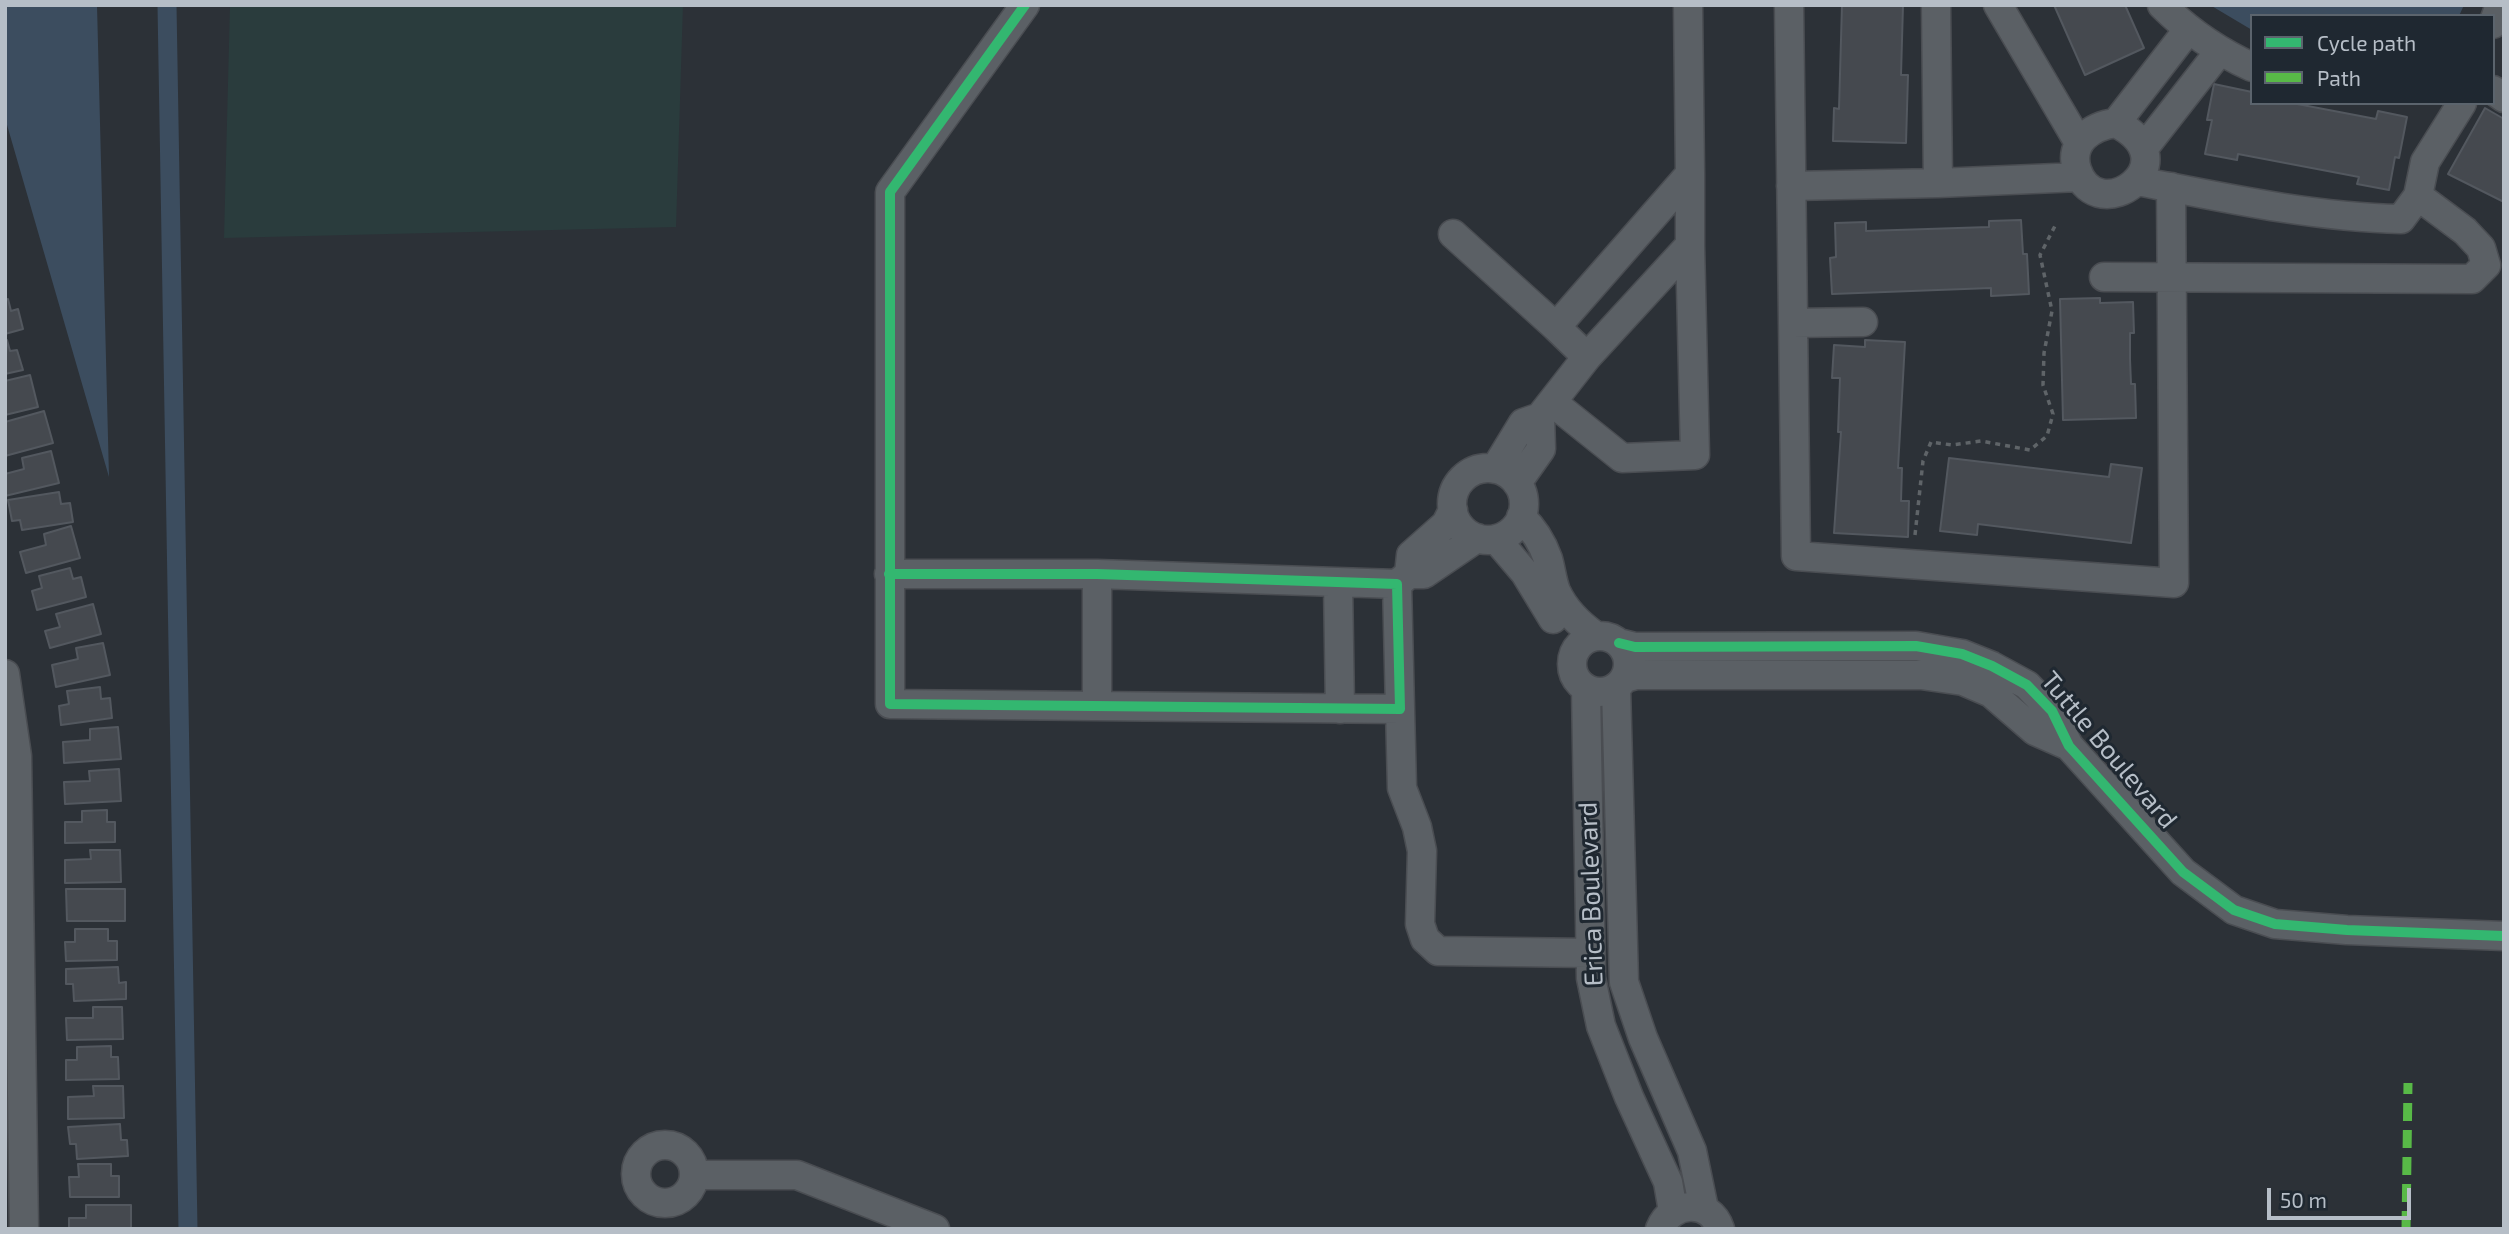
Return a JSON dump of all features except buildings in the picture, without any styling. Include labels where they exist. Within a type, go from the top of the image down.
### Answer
[{"type":"street","points":[[1025,5],[890,192],[890,704],[1400,709]]},
{"type":"street","points":[[1546,410],[1622,458],[1695,456],[1688,5]]},
{"type":"street","points":[[1789,5],[1796,556],[2174,583],[2171,187]]},
{"type":"street","points":[[1936,5],[1938,183]]},
{"type":"street","points":[[1998,5],[2079,143]]},
{"type":"street","points":[[2162,5],[2183,39],[2250,66]]},
{"type":"street","points":[[2130,133],[2164,91],[2183,39]]},
{"type":"street","points":[[2130,133],[2219,52]]},
{"type":"street","points":[[2138,181],[2294,211],[2355,218],[2401,219],[2418,196],[2425,162],[2461,105]]},
{"type":"street","points":[[2095,127],[2130,133],[2145,160],[2138,181],[2120,193],[2108,194],[2088,186],[2076,167],[2079,143],[2086,134],[2095,127]]},
{"type":"street","points":[[1556,327],[1690,174]]},
{"type":"street","points":[[1791,186],[2080,177]]},
{"type":"street","points":[[2104,277],[2472,279],[2486,265],[2481,248],[2465,231],[2418,196]]},
{"type":"street","points":[[1453,234],[1587,358]]},
{"type":"street","points":[[1506,476],[1541,449],[1546,410],[1587,358],[1690,245]]},
{"type":"street","points":[[1793,323],[1863,322]]},
{"type":"street","points":[[888,574],[1097,574],[1338,583],[1403,579],[1424,574],[1487,538],[1507,534],[1515,527],[1524,506],[1523,494],[1506,476],[1475,470],[1464,477],[1457,486],[1453,510],[1446,524],[1411,555],[1403,579],[1400,709],[1402,788],[1417,827],[1422,851],[1420,924],[1425,939],[1438,951],[1590,953]]},
{"type":"street","points":[[1453,510],[1464,530],[1487,538],[1597,644],[1628,660],[1620,683],[1601,693],[1586,689],[1573,675],[1572,665],[1597,644]]},
{"type":"street","points":[[1521,517],[1541,542],[1555,590],[1566,609],[1597,644]]},
{"type":"street","points":[[1097,574],[1097,706]]},
{"type":"street","points":[[1338,583],[1340,709]]},
{"type":"street","name":"Tuttle Boulevard","points":[[1597,644],[1635,647],[1916,646],[1962,654],[1993,666],[2027,685],[2052,711],[2069,746],[2183,872],[2234,910],[2275,924],[2347,930],[2504,936]]},
{"type":"street","points":[[5,674],[17,756],[24,1229]]},
{"type":"street","name":"Tuttle Boulevard","points":[[1620,683],[1636,676],[1921,675],[1963,681],[1991,693],[2035,732],[2069,746]]},
{"type":"street","name":"Erica Boulevard","points":[[1620,683],[1624,982],[1643,1038],[1692,1152],[1712,1219]]},
{"type":"street","name":"Erica Boulevard","points":[[1586,689],[1591,978],[1601,1026],[1629,1097],[1668,1182],[1666,1220]]},
{"type":"street","points":[[694,1175],[797,1175],[935,1229]]},
{"type":"street","points":[[1666,1220],[1683,1207],[1693,1206],[1712,1219]]},
{"type":"path","points":[[1915,535],[1923,461],[1931,442],[1952,445],[1981,441],[2030,450],[2047,436],[2053,414],[2043,385],[2043,354],[2052,311],[2040,255],[2056,224]]},
{"type":"shaded area","points":[[230,5],[683,5],[676,227],[224,238]]},
{"type":"water","points":[[5,5],[97,5],[109,477],[5,118]]},
{"type":"water","points":[[2210,5],[2464,5],[2460,14],[2250,14],[2250,29]]},
{"type":"waterway","points":[[167,5],[188,1229]]},
{"type":"marked path","points":[[2406,1229],[2408,1083]]},
{"type":"cycle path","points":[[889,574],[1097,574],[1397,584],[1400,709],[890,704],[890,192],[1025,5]]},
{"type":"cycle path","points":[[1619,643],[1635,647],[1916,646],[1962,654],[2027,685],[2052,711],[2069,746],[2183,872],[2234,910],[2275,924],[2347,930],[2504,936]]}]
